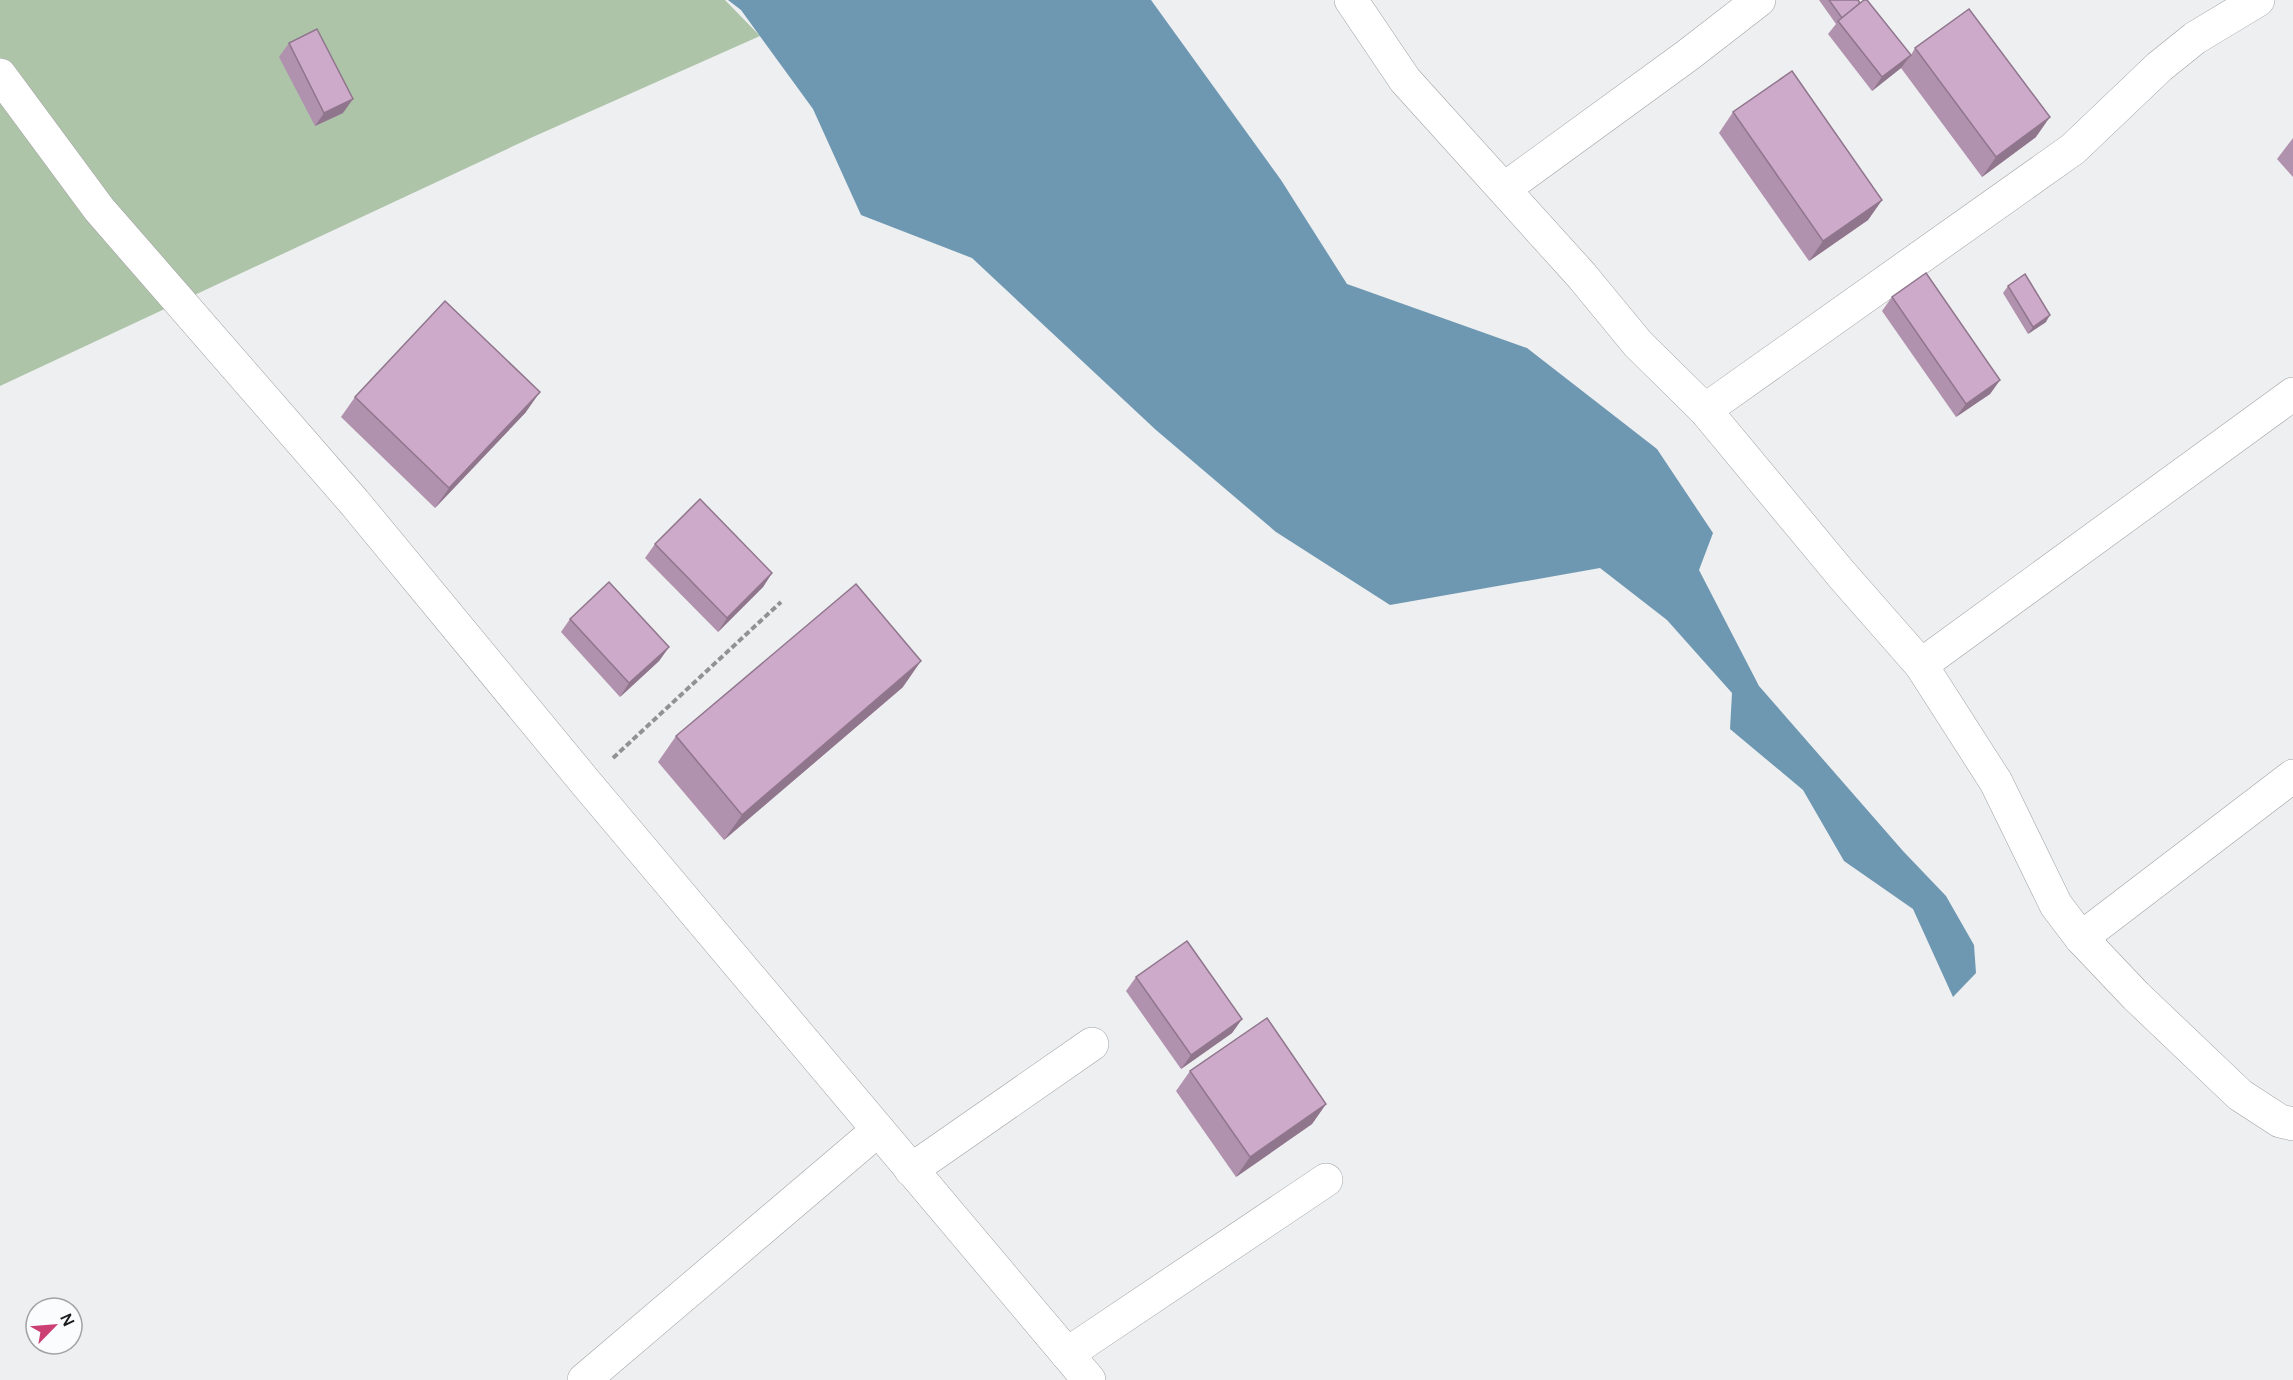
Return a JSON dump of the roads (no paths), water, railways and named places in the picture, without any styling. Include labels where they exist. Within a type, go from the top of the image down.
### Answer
[{"type":"street","points":[[1351,0],[1405,80],[1582,276],[1638,344],[1706,410],[1842,575],[1921,665],[1996,782],[2056,904],[2080,938],[2136,996],[2240,1095],[2280,1121],[2293,1124]]},
{"type":"street","points":[[1503,189],[1688,55],[1759,0]]},
{"type":"street","points":[[1706,410],[2073,149],[2158,67],[2195,38],[2258,0]]},
{"type":"street","points":[[0,75],[99,209],[354,502],[586,783],[1089,1380]]},
{"type":"street","points":[[1921,665],[2293,394]]},
{"type":"street","points":[[2080,938],[2293,776]]},
{"type":"street","points":[[911,1170],[1092,1044]]},
{"type":"street","points":[[584,1380],[878,1130]]},
{"type":"street","points":[[1066,1354],[1326,1180]]},
{"type":"water","points":[[728,0],[1151,0],[1281,180],[1347,284],[1527,348],[1657,449],[1713,533],[1699,570],[1759,686],[1903,851],[1946,896],[1974,945],[1976,973],[1953,997],[1913,909],[1844,861],[1803,790],[1730,729],[1732,693],[1667,620],[1600,568],[1390,605],[1276,532],[1156,430],[972,258],[861,215],[813,109],[741,10]]}]
